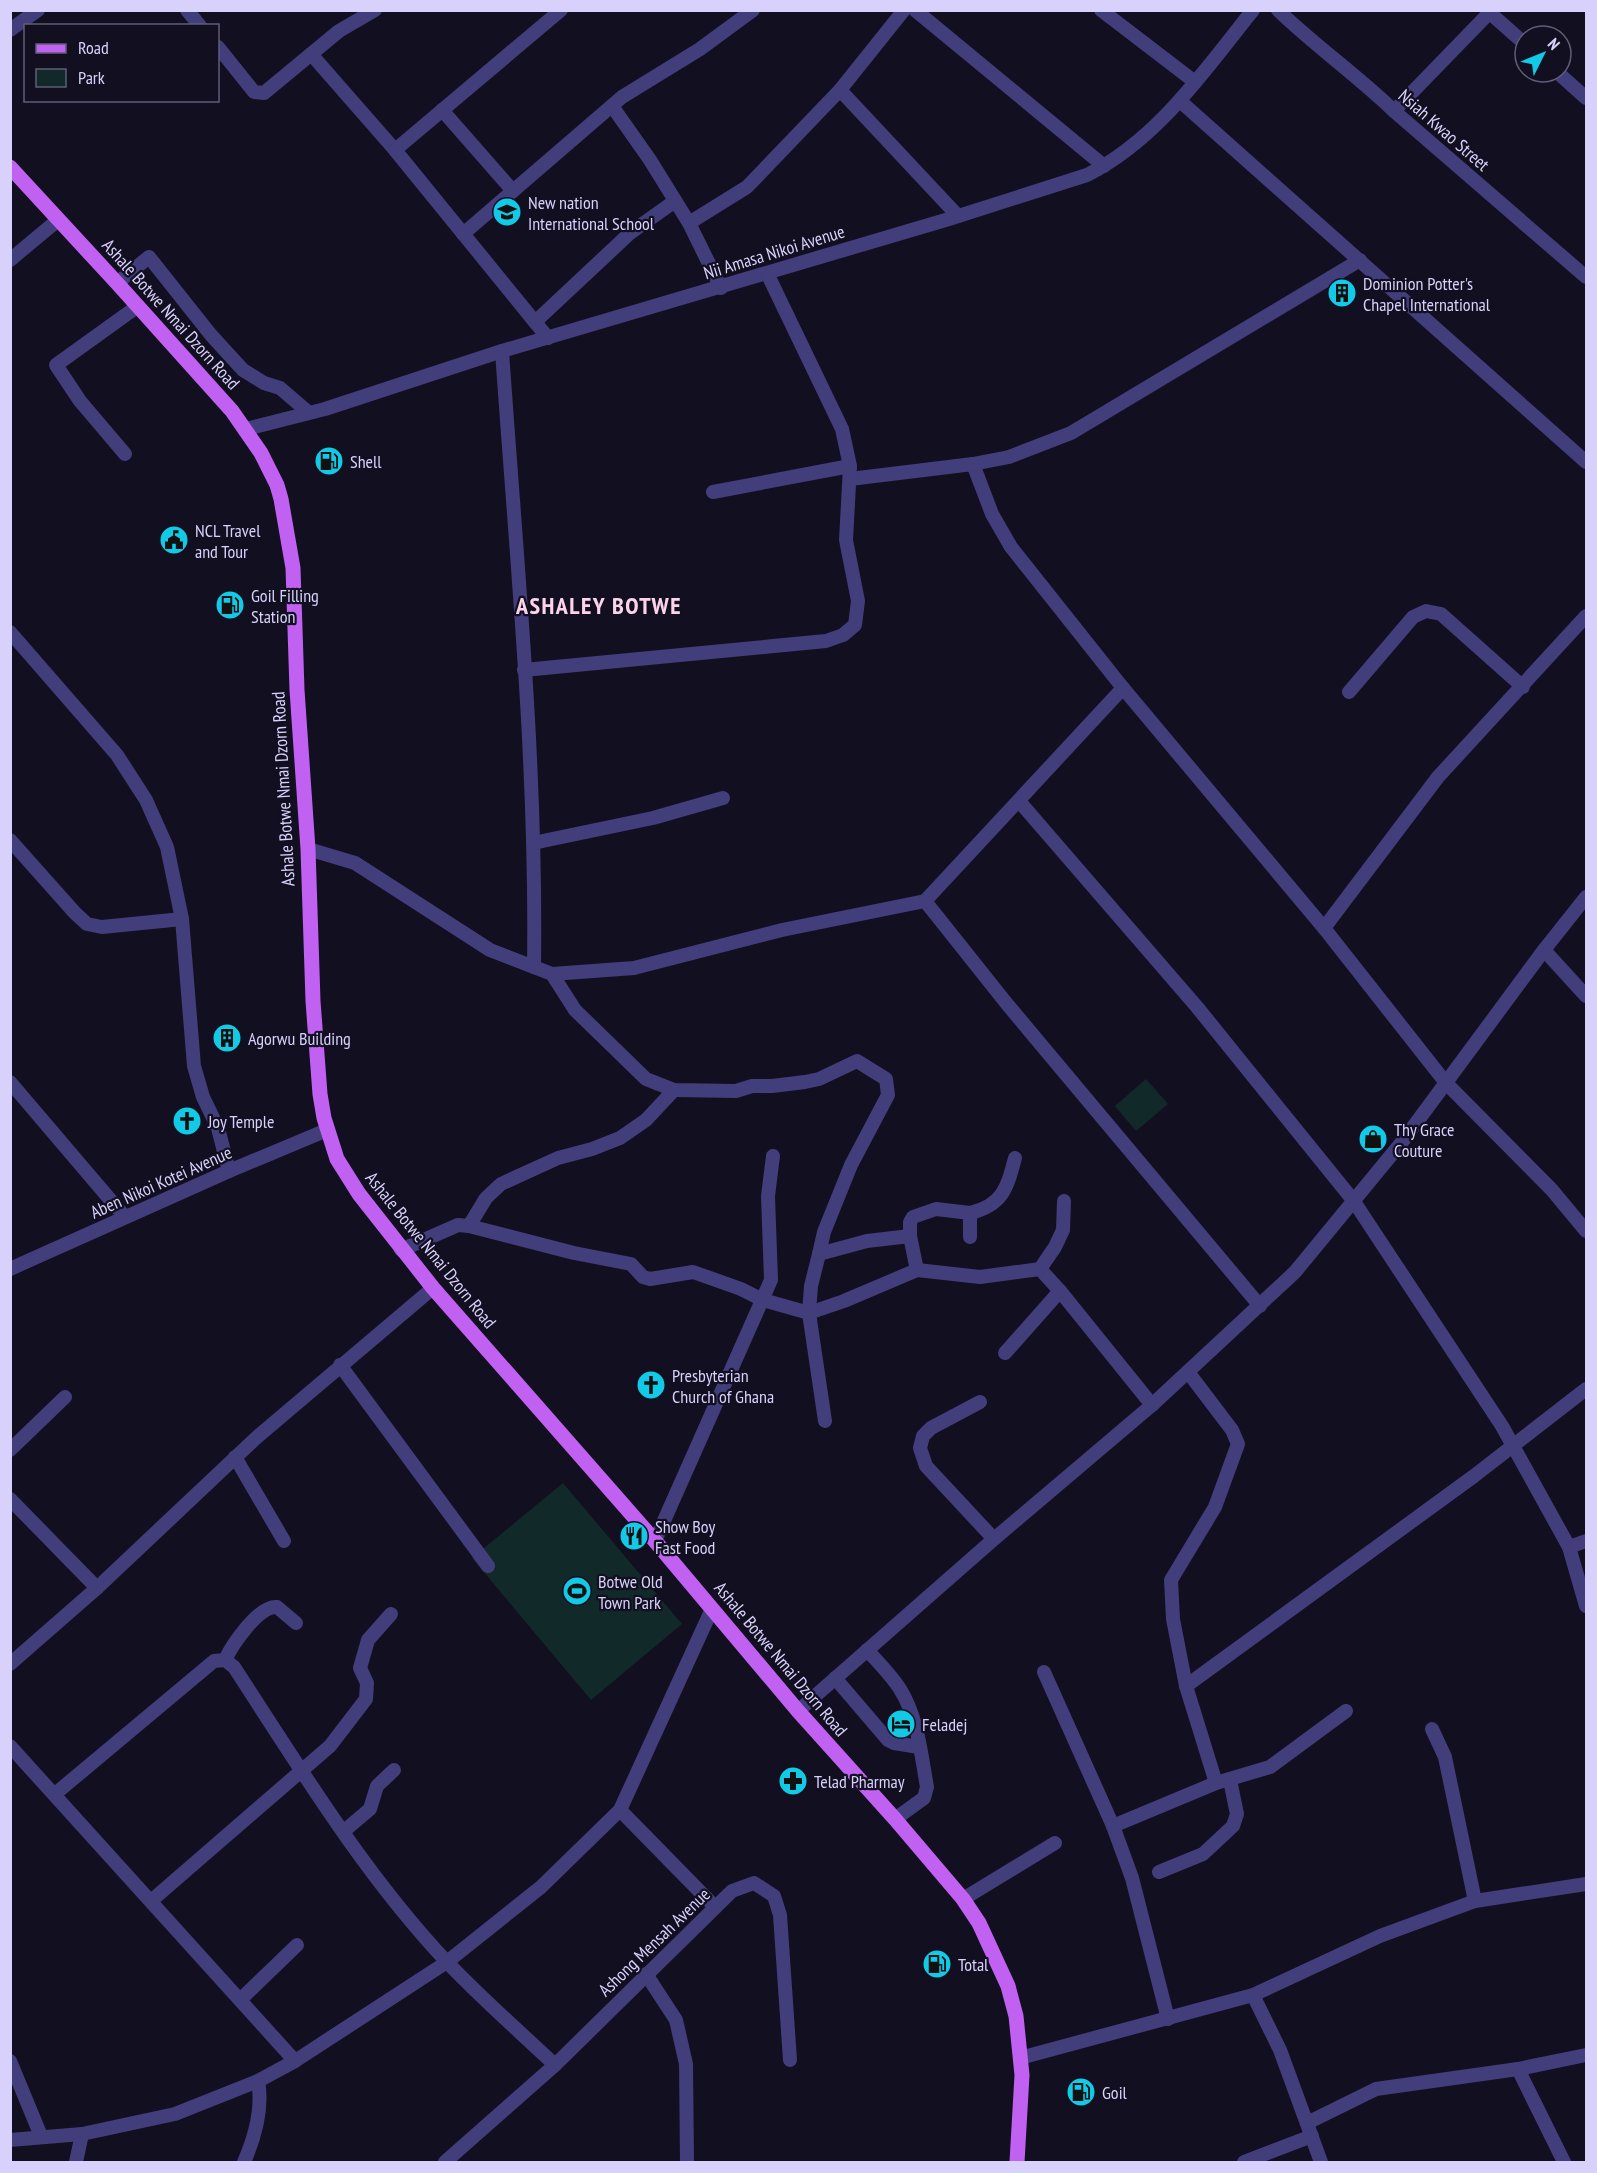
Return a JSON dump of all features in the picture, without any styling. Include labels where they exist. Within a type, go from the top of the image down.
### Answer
[{"type":"main road","name":"Ashale Botwe Nmai Dzorn Road","points":[[10,167],[232,411],[261,453],[277,485],[293,568],[297,690],[308,849],[314,1013],[320,1094],[327,1130],[345,1174],[401,1250],[433,1288],[655,1541],[798,1711],[963,1899],[979,1923],[1008,1986],[1016,2016],[1022,2075],[1017,2163]]},
{"type":"street","points":[[10,30],[38,10]]},
{"type":"street","points":[[187,10],[198,24]]},
{"type":"street","points":[[219,48],[254,92],[264,93],[339,31],[375,10]]},
{"type":"street","points":[[395,150],[561,10]]},
{"type":"street","points":[[463,234],[622,97],[700,49],[753,10]]},
{"type":"street","points":[[689,223],[747,187],[840,90],[904,10]]},
{"type":"street","points":[[915,10],[1104,166]]},
{"type":"street","points":[[1101,10],[1195,82]]},
{"type":"street","name":"Nii Amasa Nikoi Avenue","points":[[246,429],[324,409],[502,351],[721,288],[1087,174],[1104,166],[1141,139],[1180,101],[1253,10]]},
{"type":"street","name":"Nsiah Kwao Street","points":[[1278,10],[1300,31],[1366,83],[1394,111],[1587,277]]},
{"type":"street","points":[[1394,111],[1491,12],[1513,33]]},
{"type":"street","points":[[311,54],[395,150],[548,338]]},
{"type":"street","points":[[1571,84],[1587,98]]},
{"type":"street","points":[[840,90],[958,216]]},
{"type":"street","points":[[1180,101],[1587,462]]},
{"type":"street","points":[[612,106],[650,160],[689,223],[721,288]]},
{"type":"street","points":[[442,110],[513,191]]},
{"type":"street","points":[[535,322],[630,233],[675,201]]},
{"type":"street","points":[[10,260],[58,220]]},
{"type":"street","points":[[117,283],[149,256],[211,335],[243,370],[264,383],[280,388],[308,412]]},
{"type":"street","points":[[713,492],[850,472],[973,464],[1009,457],[1071,433],[1360,260]]},
{"type":"street","points":[[524,670],[826,641],[843,635],[855,625],[858,601],[846,540],[850,472],[842,429],[767,273]]},
{"type":"street","points":[[125,454],[80,401],[56,365],[138,306]]},
{"type":"street","points":[[502,351],[524,670],[535,896],[534,966]]},
{"type":"street","points":[[973,464],[992,514],[1011,547],[1123,688],[1324,928],[1446,1083],[1552,1190],[1587,1231]]},
{"type":"street","points":[[1349,692],[1413,617],[1426,611],[1441,614],[1523,687]]},
{"type":"street","points":[[1324,928],[1438,777],[1587,616]]},
{"type":"street","points":[[10,632],[117,755],[146,800],[167,847],[182,920],[194,1066],[203,1097],[218,1128],[229,1171]]},
{"type":"street","points":[[308,849],[355,863],[490,950],[552,974],[634,968],[782,930],[925,901],[1123,688]]},
{"type":"street","points":[[533,843],[653,818],[723,798]]},
{"type":"street","points":[[1019,801],[1197,1007],[1353,1200],[1512,1444],[1569,1547],[1587,1606]]},
{"type":"street","points":[[10,840],[87,924],[102,927],[182,920]]},
{"type":"street","points":[[798,1711],[994,1539],[1152,1405],[1295,1272],[1402,1142],[1544,950],[1587,897]]},
{"type":"street","points":[[925,901],[1006,1004],[1260,1306]]},
{"type":"street","points":[[1544,950],[1587,996]]},
{"type":"street","points":[[552,974],[575,1010],[646,1079],[674,1090],[736,1091],[752,1086],[805,1082],[819,1079],[857,1061],[886,1079],[888,1095],[851,1165],[824,1232],[811,1286],[809,1313],[825,1421]]},
{"type":"street","points":[[10,1082],[124,1217]]},
{"type":"street","points":[[469,1226],[486,1198],[501,1184],[558,1158],[620,1138],[646,1120],[674,1090]]},
{"type":"street","name":"Aben Nikoi Kotei Avenue","points":[[10,1269],[124,1217],[327,1130]]},
{"type":"street","points":[[655,1541],[771,1280],[768,1196],[773,1156]]},
{"type":"street","points":[[917,1270],[910,1236],[910,1222],[913,1217],[936,1209],[970,1213],[985,1209],[1000,1198],[1008,1183],[1015,1158]]},
{"type":"street","points":[[401,1250],[458,1225],[469,1226],[574,1253],[631,1264],[643,1276],[650,1279],[693,1272],[741,1289],[763,1300],[809,1313],[917,1270],[980,1277],[1040,1269],[1063,1230],[1064,1202]]},
{"type":"street","points":[[970,1213],[970,1237]]},
{"type":"street","points":[[819,1254],[867,1241],[910,1236]]},
{"type":"street","points":[[1040,1269],[1152,1405]]},
{"type":"street","points":[[10,1664],[97,1588],[235,1457],[340,1365],[433,1288]]},
{"type":"street","points":[[1005,1353],[1060,1291]]},
{"type":"street","points":[[340,1365],[488,1566]]},
{"type":"street","points":[[1159,1872],[1203,1854],[1233,1826],[1237,1814],[1186,1686],[1173,1619],[1171,1580],[1215,1507],[1238,1444],[1232,1430],[1188,1372]]},
{"type":"street","points":[[1186,1686],[1474,1476],[1512,1444],[1587,1389]]},
{"type":"street","points":[[10,1450],[65,1396]]},
{"type":"street","points":[[980,1402],[931,1428],[922,1436],[920,1448],[926,1466],[994,1539]]},
{"type":"street","points":[[235,1457],[284,1541]]},
{"type":"street","points":[[10,1499],[97,1588]]},
{"type":"street","points":[[1569,1547],[1587,1541]]},
{"type":"street","points":[[225,1660],[240,1635],[268,1608],[277,1607],[296,1623]]},
{"type":"street","points":[[10,2139],[82,2134],[176,2114],[258,2081],[295,2061],[447,1962],[541,1887],[620,1810],[712,1609]]},
{"type":"street","points":[[151,1901],[330,1746],[366,1699],[367,1683],[360,1668],[368,1640],[391,1614]]},
{"type":"street","points":[[867,1650],[899,1687],[905,1698],[914,1719],[927,1787],[924,1798],[895,1819]]},
{"type":"street","points":[[55,1794],[214,1661],[225,1660],[234,1668],[302,1771],[391,1897],[447,1962],[555,2065]]},
{"type":"street","points":[[1044,1672],[1113,1826],[1132,1878],[1168,2019]]},
{"type":"street","points":[[836,1678],[888,1740],[919,1747]]},
{"type":"street","points":[[1113,1826],[1223,1782],[1270,1767],[1346,1711]]},
{"type":"street","points":[[1432,1730],[1446,1757],[1475,1901]]},
{"type":"street","points":[[10,1746],[295,2061]]},
{"type":"street","points":[[344,1831],[370,1809],[377,1785],[394,1770]]},
{"type":"street","points":[[620,1810],[715,1907]]},
{"type":"street","points":[[963,1899],[1056,1843]]},
{"type":"street","name":"Ashong Mensah Avenue","points":[[445,2163],[555,2065],[732,1891],[754,1883],[774,1896],[780,1914],[790,2060]]},
{"type":"street","points":[[1020,2058],[1253,1995],[1380,1936],[1475,1901],[1587,1884]]},
{"type":"street","points":[[240,2000],[297,1945]]},
{"type":"street","points":[[646,1974],[676,2020],[686,2064],[687,2163]]},
{"type":"street","points":[[1253,1995],[1280,2050],[1321,2163]]},
{"type":"street","points":[[1244,2163],[1309,2130],[1376,2089],[1518,2070],[1587,2055]]},
{"type":"street","points":[[10,2061],[41,2136]]},
{"type":"street","points":[[1518,2070],[1564,2163]]},
{"type":"street","points":[[244,2163],[259,2113],[261,2096],[258,2081]]},
{"type":"street","points":[[76,2163],[82,2134]]},
{"type":"green space","points":[[1146,1079],[1168,1104],[1136,1131],[1115,1106]]},
{"type":"green space","name":"Botwe Old Town Park","points":[[563,1483],[682,1624],[591,1700],[472,1558]]},
{"type":"place","name":"New nation International School","points":[[507,212]]},
{"type":"place","name":"Dominion Potter's Chapel International","points":[[1342,293]]},
{"type":"place","name":"Shell","points":[[329,461]]},
{"type":"place","name":"NCL Travel and Tour","points":[[174,540]]},
{"type":"place","name":"Goil Filling Station","points":[[230,605]]},
{"type":"place","name":"Agorwu Building","points":[[227,1038]]},
{"type":"place","name":"Joy Temple","points":[[187,1121]]},
{"type":"place","name":"Thy Grace Couture","points":[[1373,1139]]},
{"type":"place","name":"Presbyterian Church of Ghana","points":[[651,1385]]},
{"type":"place","name":"Show Boy Fast Food","points":[[634,1536]]},
{"type":"place","name":"Botwe Old Town Park","points":[[577,1591]]},
{"type":"place","name":"Feladej","points":[[901,1724]]},
{"type":"place","name":"Telad Pharmay","points":[[793,1781]]},
{"type":"place","name":"Total","points":[[937,1964]]},
{"type":"place","name":"Goil","points":[[1081,2092]]},
{"type":"district","name":"ASHALEY BOTWE","points":[[599,605]]}]
